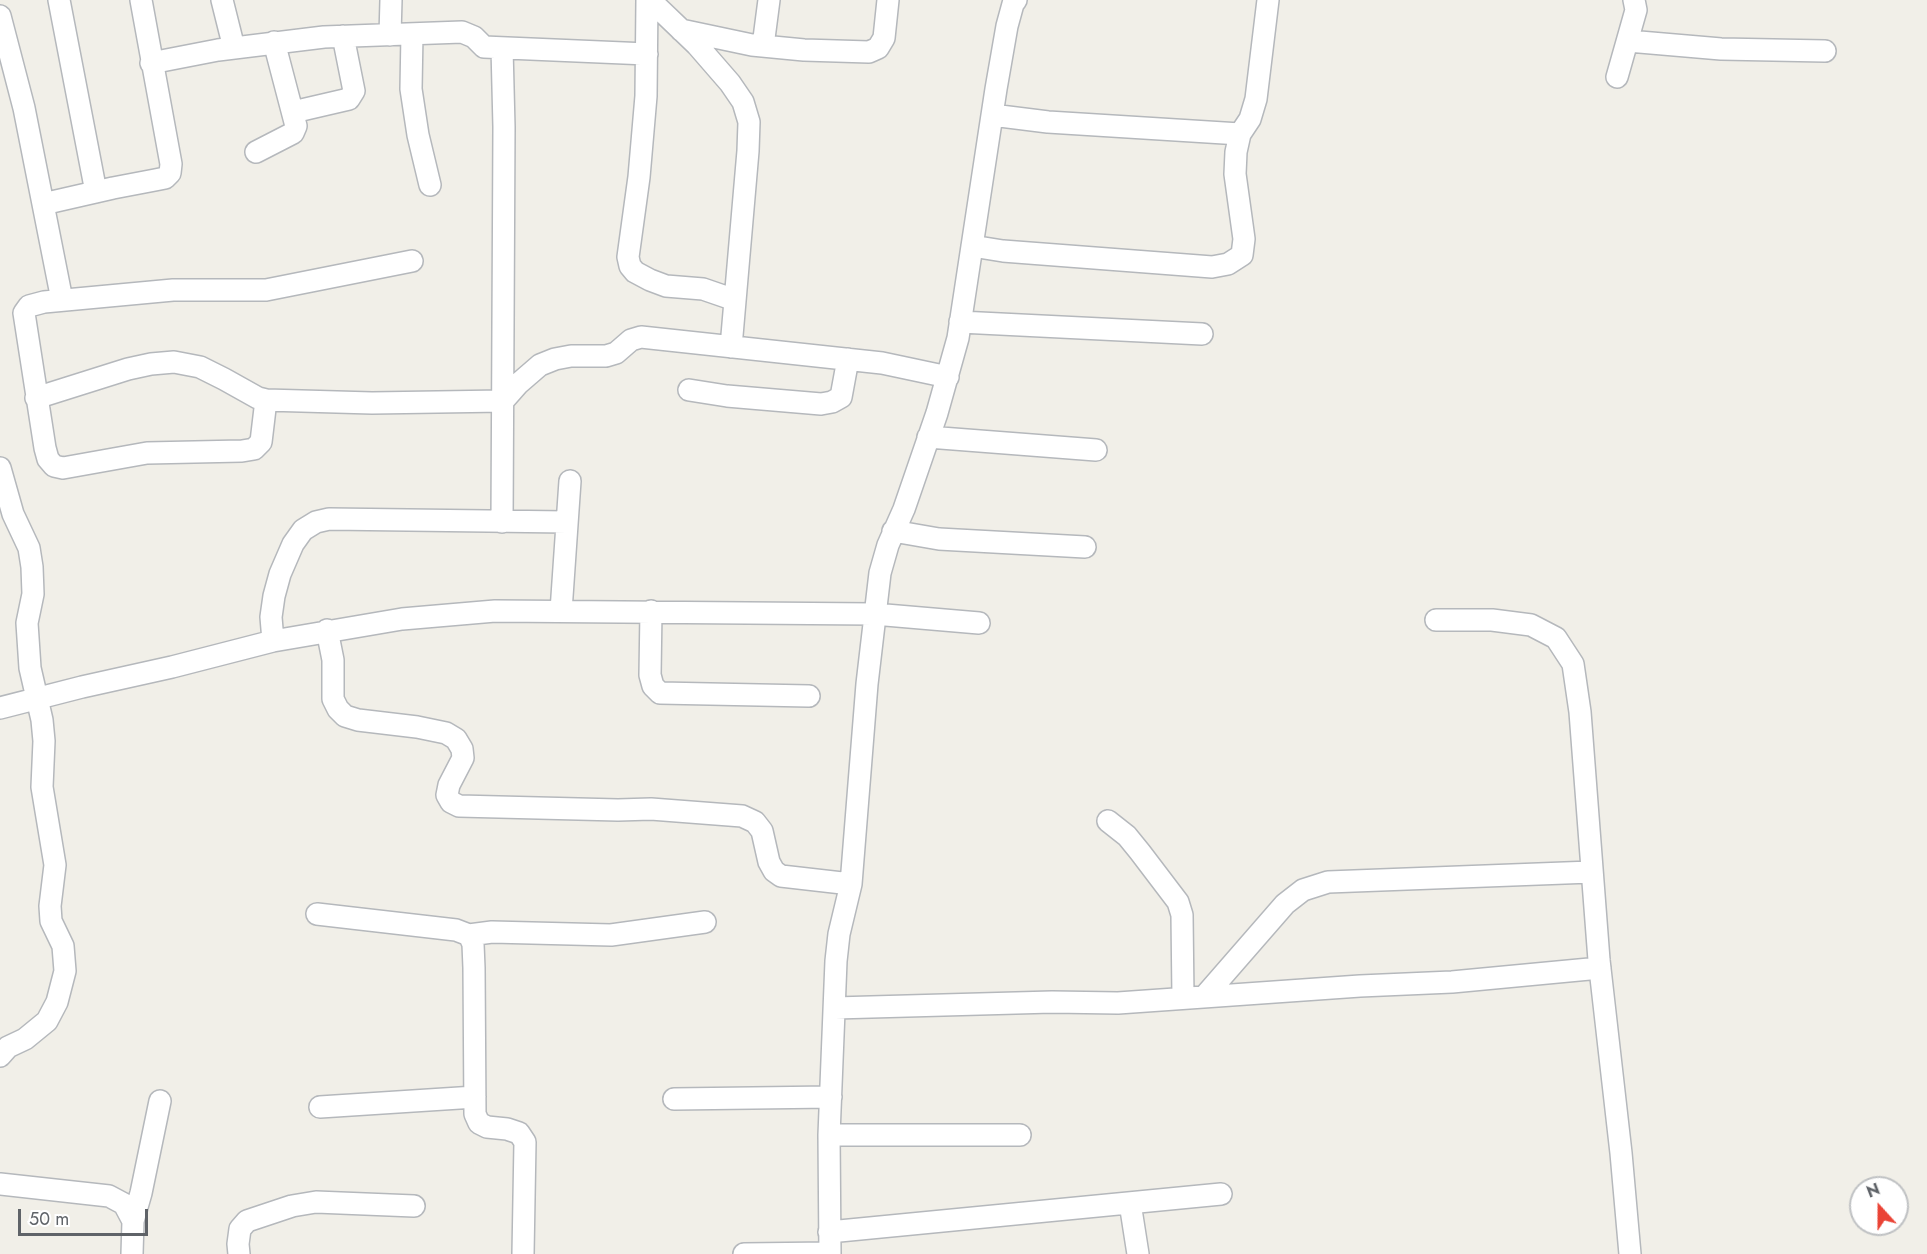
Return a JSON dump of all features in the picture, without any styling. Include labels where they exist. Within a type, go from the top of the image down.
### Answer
[{"type":"street","points":[[59,0],[96,192]]},
{"type":"street","points":[[43,204],[165,178],[170,173],[171,164],[141,0]]},
{"type":"street","points":[[222,0],[234,48]]},
{"type":"street","points":[[390,35],[391,0]]},
{"type":"street","points":[[648,0],[681,30],[730,83],[743,102],[749,122],[731,347]]},
{"type":"street","points":[[648,0],[642,147],[628,257],[630,266],[635,272],[666,286],[703,290],[735,300]]},
{"type":"street","points":[[763,46],[769,0]]},
{"type":"street","points":[[681,30],[763,46],[868,52],[878,48],[884,38],[888,0]]},
{"type":"street","points":[[830,1246],[829,1135],[836,961],[839,934],[851,884],[867,684],[880,573],[948,377],[960,322],[1007,26],[1016,0]]},
{"type":"street","points":[[972,246],[1003,251],[1212,267],[1228,264],[1242,255],[1244,239],[1235,174],[1236,152],[1240,134],[1250,119],[1256,99],[1268,0]]},
{"type":"street","points":[[1617,77],[1636,10],[1634,0]]},
{"type":"street","points":[[0,16],[24,108],[62,300]]},
{"type":"street","points":[[151,63],[274,42],[342,36],[462,32],[474,37],[484,46],[647,54]]},
{"type":"street","points":[[412,34],[411,89],[418,135],[430,185]]},
{"type":"street","points":[[293,112],[349,99],[354,91],[342,36]]},
{"type":"street","points":[[1628,41],[1721,49],[1825,51]]},
{"type":"street","points":[[256,152],[293,133],[296,121],[274,42]]},
{"type":"street","points":[[502,48],[504,127],[502,522]]},
{"type":"street","points":[[992,115],[1048,122],[1240,134]]},
{"type":"street","points":[[266,400],[261,442],[254,449],[147,453],[63,468],[54,466],[48,459],[36,398],[24,313],[29,306],[62,300],[173,290],[266,290],[412,261]]},
{"type":"street","points":[[960,322],[1202,334]]},
{"type":"street","points":[[36,398],[128,369],[174,362],[200,368],[266,400],[372,403],[503,401],[540,365],[571,356],[606,356],[616,353],[631,340],[641,337],[882,363],[948,377]]},
{"type":"street","points":[[689,390],[727,396],[821,404],[841,397],[848,359]]},
{"type":"street","points":[[928,437],[1096,450]]},
{"type":"street","points":[[0,468],[13,514],[29,548],[32,567],[33,594],[27,623],[30,668],[42,720],[44,741],[42,787],[55,865],[50,906],[51,921],[63,946],[65,971],[57,1002],[47,1021],[25,1040],[9,1047],[0,1056]]},
{"type":"street","points":[[561,611],[570,481]]},
{"type":"street","points":[[273,641],[271,617],[280,574],[293,544],[303,530],[316,522],[329,519],[567,522]]},
{"type":"street","points":[[893,531],[939,539],[1085,547]]},
{"type":"street","points":[[0,708],[273,641],[402,619],[483,612],[651,611],[874,615],[979,623]]},
{"type":"street","points":[[651,611],[650,675],[653,686],[660,693],[809,696]]},
{"type":"street","points":[[1436,620],[1492,620],[1531,625],[1556,638],[1573,664],[1580,712],[1600,968],[1619,1131],[1630,1254]]},
{"type":"street","points":[[327,630],[333,660],[333,699],[338,709],[345,716],[358,720],[417,727],[446,733],[456,739],[462,749],[463,758],[449,785],[447,795],[451,802],[459,806],[651,810],[742,816],[755,822],[762,831],[769,862],[774,871],[781,876],[851,884]]},
{"type":"street","points":[[1108,821],[1127,836],[1178,902],[1182,915],[1183,998]]},
{"type":"street","points":[[1204,997],[1285,904],[1303,890],[1328,882],[1591,872]]},
{"type":"street","points":[[317,914],[456,930],[469,935],[492,932],[611,935],[705,922]]},
{"type":"street","points":[[469,935],[474,952],[476,1114],[479,1123],[487,1127],[519,1133],[525,1142],[522,1201],[523,1254]]},
{"type":"street","points":[[835,1008],[1052,1002],[1118,1003],[1452,982],[1600,968]]},
{"type":"street","points":[[320,1107],[475,1097]]},
{"type":"street","points":[[674,1099],[831,1097]]},
{"type":"street","points":[[132,1254],[133,1221],[160,1101]]},
{"type":"street","points":[[829,1135],[1020,1135]]},
{"type":"street","points":[[0,1184],[109,1196],[124,1204],[133,1221]]},
{"type":"street","points":[[744,1254],[830,1246],[1130,1203],[1221,1194]]},
{"type":"street","points":[[239,1254],[240,1229],[248,1221],[292,1206],[326,1202],[414,1206]]},
{"type":"street","points":[[1130,1203],[1138,1254]]}]
